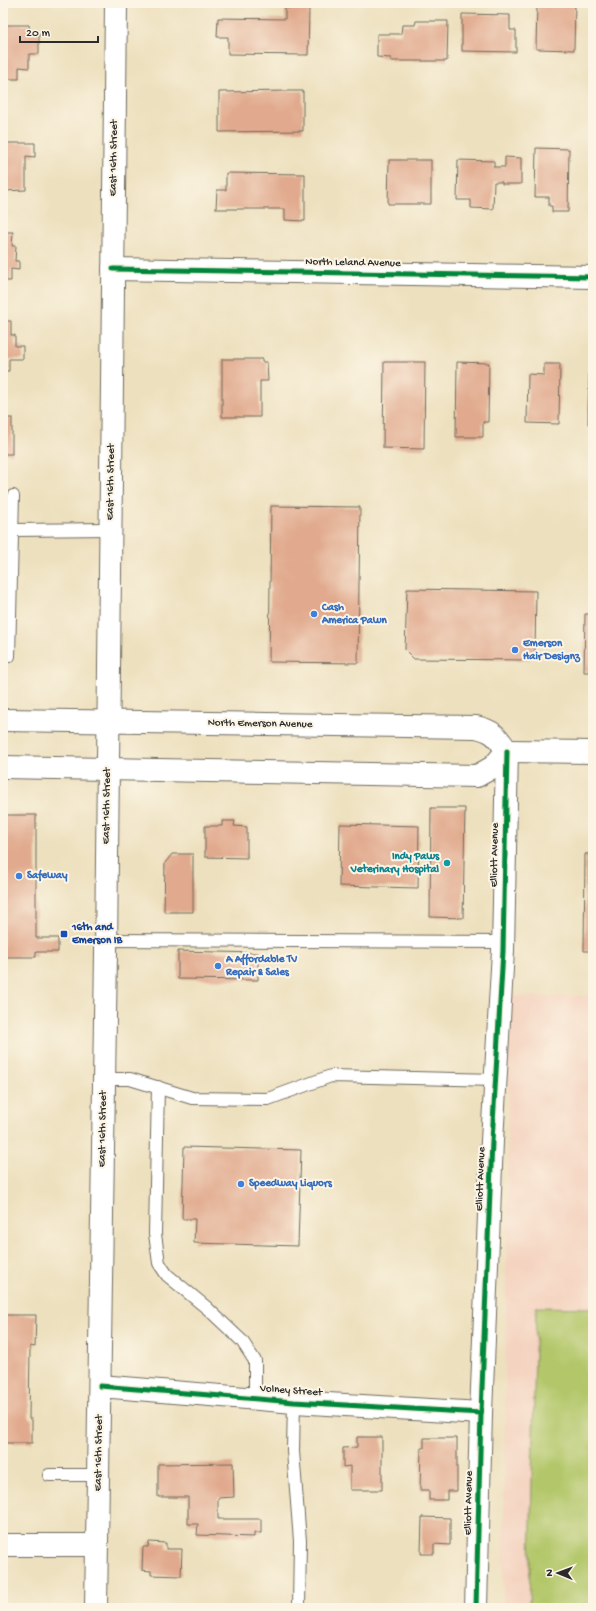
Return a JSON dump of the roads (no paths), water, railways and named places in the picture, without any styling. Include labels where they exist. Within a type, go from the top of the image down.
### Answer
[{"type":"main road","name":"East 16th Street","points":[[96,1608],[106,940],[116,3]]},
{"type":"main road","name":"North Leland Avenue","points":[[113,269],[593,277]]},
{"type":"main road","name":"North Emerson Avenue","points":[[3,720],[476,727],[488,729],[495,734],[507,751]]},
{"type":"main road","points":[[3,767],[477,776],[493,767],[507,751],[593,752]]},
{"type":"main road","name":"Elliott Avenue","points":[[476,1608],[481,1413],[503,942],[507,751]]},
{"type":"main road","name":"Volney Street","points":[[100,1386],[294,1402],[481,1413]]},
{"type":"main road","points":[[3,1544],[97,1545]]},
{"type":"lane","points":[[3,656],[9,656],[13,496]]},
{"type":"lane","points":[[13,530],[111,530]]},
{"type":"lane","points":[[106,940],[503,942]]},
{"type":"lane","points":[[104,1079],[130,1079],[192,1098],[268,1099],[331,1076],[496,1080]]},
{"type":"lane","points":[[158,1087],[155,1234],[159,1263],[167,1275],[207,1308],[242,1342],[255,1362],[255,1398]]},
{"type":"lane","points":[[294,1402],[293,1451],[300,1541],[299,1608]]},
{"type":"lane","points":[[49,1475],[98,1475]]},
{"type":"place","name":"Cash America Pawn","points":[[314,614]]},
{"type":"place","name":"Emerson Hair Designz","points":[[515,650]]},
{"type":"place","name":"Indy Paws Veterinary Hospital","points":[[447,863]]},
{"type":"place","name":"Safeway","points":[[19,876]]},
{"type":"place","name":"16th and Emerson IB","points":[[64,934]]},
{"type":"place","name":"A Affordable TV Repair & Sales","points":[[218,966]]},
{"type":"place","name":"Speedway Liquors","points":[[241,1184]]}]
